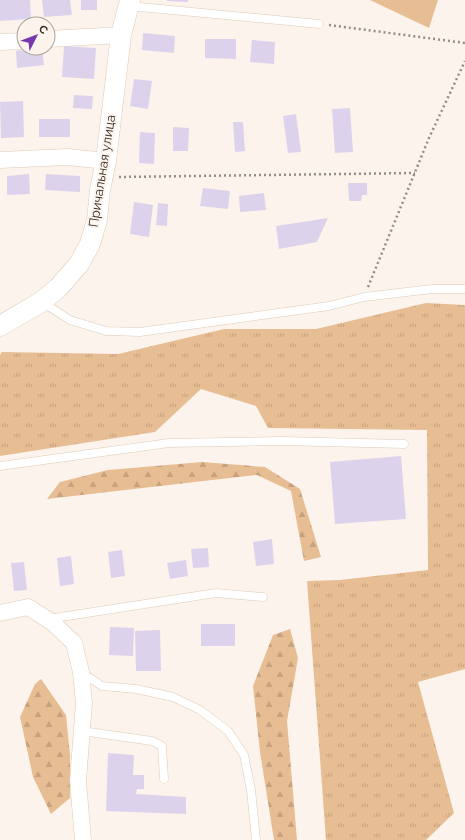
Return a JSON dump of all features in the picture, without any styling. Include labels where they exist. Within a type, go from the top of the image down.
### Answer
[{"type":"street","name":"Причальная улица","points":[[0,326],[41,302],[58,288],[79,264],[90,244],[97,220],[121,35],[129,3]]},
{"type":"street","points":[[56,39],[121,35]]},
{"type":"street","points":[[0,42],[16,41]]},
{"type":"street","points":[[0,160],[68,157],[104,169]]},
{"type":"street","points":[[0,613],[28,607],[53,623],[74,643],[81,672],[84,703],[78,781],[83,840]]},
{"type":"lane","points":[[129,3],[319,24]]},
{"type":"lane","points":[[41,302],[70,320],[106,332],[140,332],[329,306],[364,297],[432,289],[465,289]]},
{"type":"lane","points":[[0,466],[168,443],[282,441],[404,444]]},
{"type":"lane","points":[[47,619],[216,593],[263,597]]},
{"type":"lane","points":[[81,672],[102,686],[136,690],[173,697],[200,710],[228,731],[244,755],[251,790],[256,840]]},
{"type":"lane","points":[[82,731],[100,735],[152,741],[162,746],[164,779]]},
{"type":"path","points":[[319,24],[465,43]]},
{"type":"path","points":[[364,297],[429,138],[465,61]]},
{"type":"path","points":[[104,169],[415,173]]},
{"type":"green space","points":[[370,0],[438,0],[429,28]]},
{"type":"green space","points":[[426,303],[465,305],[465,669],[418,682],[454,813],[426,840],[326,840],[307,581],[340,580],[428,570],[427,430],[268,428],[256,406],[201,389],[155,432],[0,456],[0,355],[2,352],[118,354],[224,329],[316,329]]},
{"type":"green space","points":[[202,462],[265,467],[300,489],[321,557],[304,561],[291,491],[257,475],[47,499],[60,482],[108,470]]},
{"type":"green space","points":[[290,629],[298,658],[287,721],[297,840],[274,840],[260,752],[253,686],[273,635]]},
{"type":"green space","points":[[41,679],[66,715],[70,755],[70,798],[51,814],[33,777],[20,717],[35,684]]},
{"type":"building","points":[[0,0],[30,0],[31,16],[16,16],[16,20],[0,21]]},
{"type":"building","points":[[42,0],[70,0],[72,15],[44,16]]},
{"type":"building","points":[[81,0],[97,0],[97,10],[81,10]]},
{"type":"building","points":[[188,0],[188,2],[167,1]]},
{"type":"building","points":[[143,33],[175,36],[174,53],[142,50]]},
{"type":"building","points":[[205,39],[236,39],[236,59],[205,58]]},
{"type":"building","points":[[252,40],[275,42],[274,64],[250,62]]},
{"type":"building","points":[[64,46],[96,48],[94,79],[62,77]]},
{"type":"building","points":[[16,56],[43,56],[44,65],[17,68]]},
{"type":"building","points":[[134,79],[152,81],[148,109],[130,106]]},
{"type":"building","points":[[74,95],[93,96],[92,109],[73,108]]},
{"type":"building","points":[[23,101],[24,137],[1,138],[0,102]]},
{"type":"building","points":[[350,108],[353,152],[335,153],[332,109]]},
{"type":"building","points":[[296,114],[301,152],[288,153],[283,116]]},
{"type":"building","points":[[39,119],[70,119],[70,137],[39,137]]},
{"type":"building","points":[[233,122],[243,122],[245,151],[235,152]]},
{"type":"building","points":[[173,127],[189,128],[188,151],[173,151]]},
{"type":"building","points":[[140,132],[155,133],[154,164],[139,163]]},
{"type":"building","points":[[29,174],[30,194],[7,195],[7,176]]},
{"type":"building","points":[[46,174],[80,176],[80,192],[45,190]]},
{"type":"building","points":[[348,183],[367,183],[367,195],[362,195],[361,201],[349,201]]},
{"type":"building","points":[[203,188],[230,191],[228,209],[200,206]]},
{"type":"building","points":[[264,193],[266,210],[240,212],[239,196]]},
{"type":"building","points":[[134,202],[153,205],[149,237],[130,234]]},
{"type":"building","points":[[158,203],[168,204],[167,226],[156,225]]},
{"type":"building","points":[[328,218],[317,242],[279,249],[276,226]]},
{"type":"building","points":[[401,456],[406,519],[335,524],[330,462]]},
{"type":"building","points":[[272,539],[274,564],[256,566],[253,542]]},
{"type":"building","points":[[208,548],[209,567],[193,568],[191,549]]},
{"type":"building","points":[[122,550],[125,576],[111,578],[108,552]]},
{"type":"building","points":[[71,556],[74,584],[60,586],[57,558]]},
{"type":"building","points":[[186,560],[188,576],[170,579],[167,563]]},
{"type":"building","points":[[24,562],[27,590],[14,591],[11,563]]},
{"type":"building","points":[[201,624],[235,624],[235,646],[201,646]]},
{"type":"building","points":[[110,627],[134,628],[133,656],[109,655]]},
{"type":"building","points":[[160,630],[161,671],[136,671],[135,631]]},
{"type":"building","points":[[108,753],[134,755],[133,775],[144,775],[144,789],[137,789],[136,794],[186,797],[186,814],[106,811]]}]
